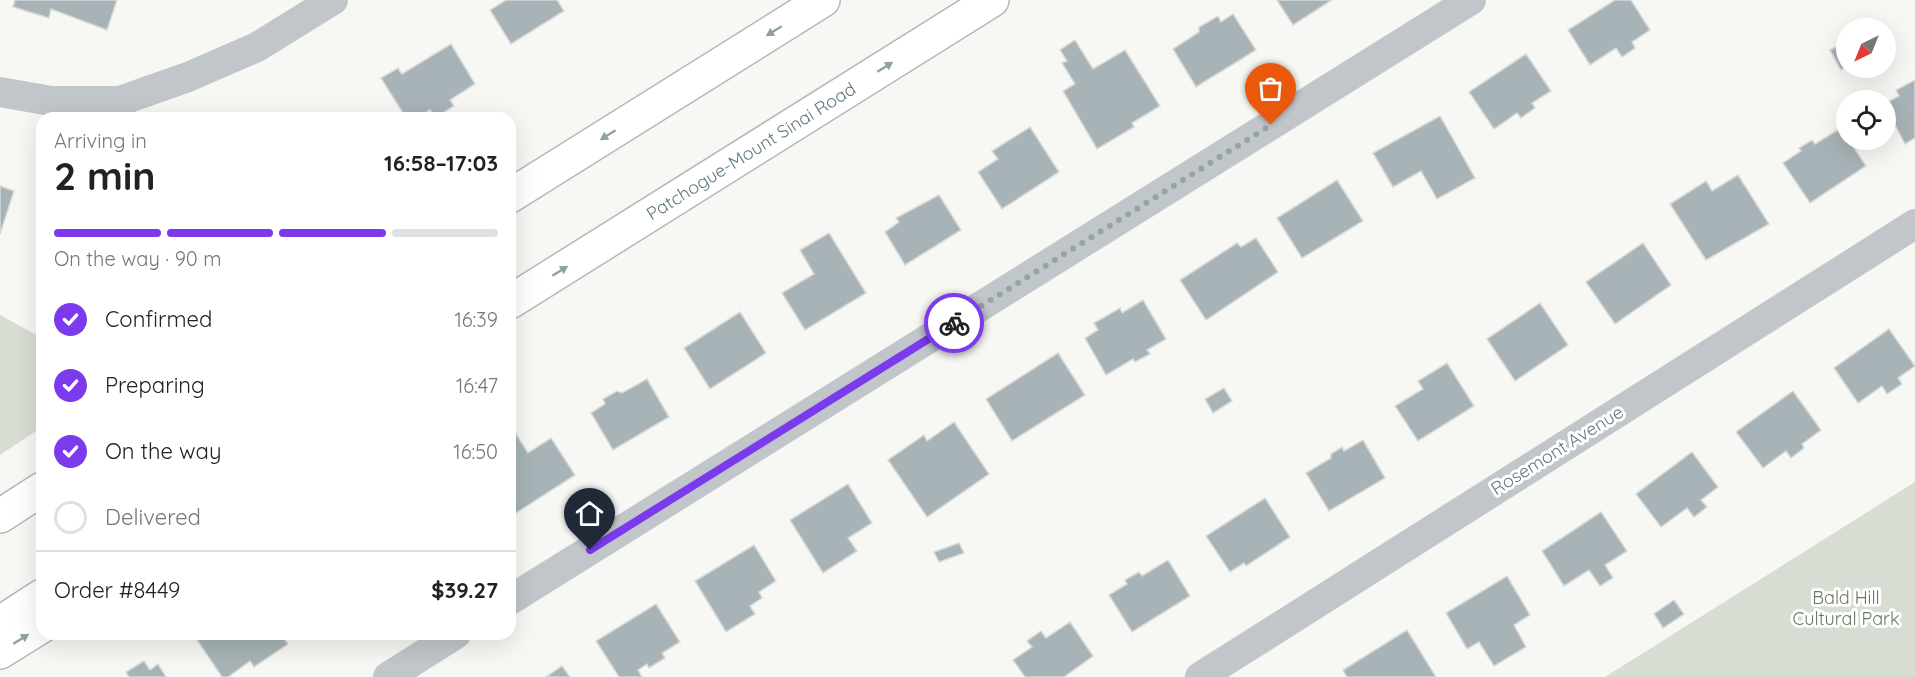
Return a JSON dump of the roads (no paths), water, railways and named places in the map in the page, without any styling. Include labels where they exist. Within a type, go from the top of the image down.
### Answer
[{"type":"highway","points":[[516,192],[823,0]]},
{"type":"highway","name":"Patchogue-Mount Sinai Road","points":[[516,298],[992,0]]},
{"type":"highway","points":[[0,503],[36,486]]},
{"type":"highway","points":[[0,516],[36,493]]},
{"type":"highway","points":[[0,623],[36,600]]},
{"type":"highway","points":[[0,652],[36,630]]},
{"type":"street","points":[[0,92],[51,101],[120,101],[188,77],[257,47],[333,0]]},
{"type":"street","points":[[516,596],[1471,0]]},
{"type":"street","name":"Rosemont Avenue","points":[[1200,677],[1915,224]]},
{"type":"street","points":[[388,677],[447,640]]},
{"type":"park label","name":"Bald Hill Cultural Park","points":[[1846,607]]}]
